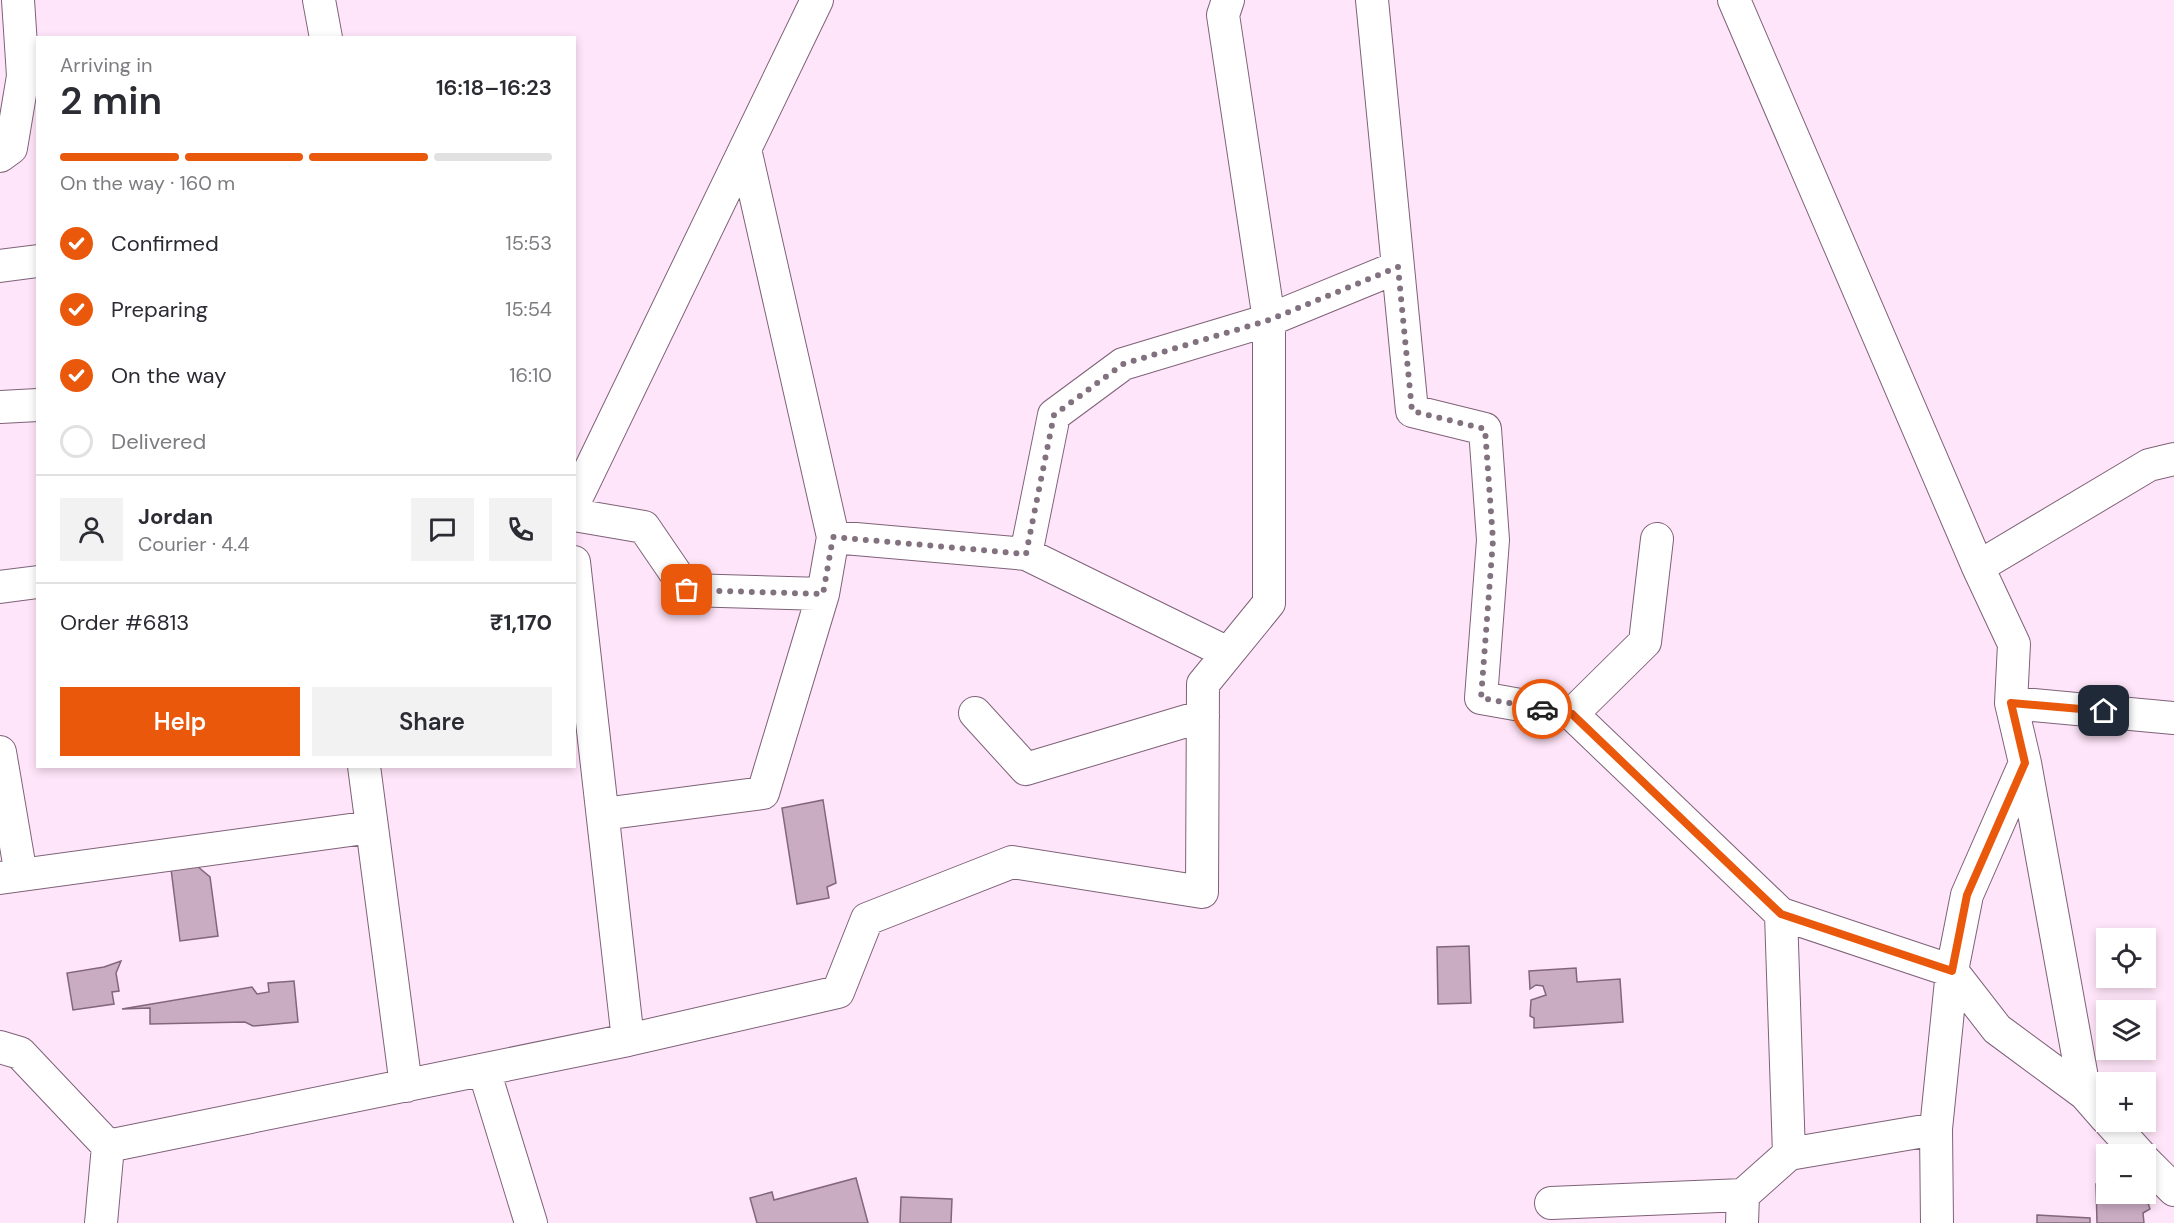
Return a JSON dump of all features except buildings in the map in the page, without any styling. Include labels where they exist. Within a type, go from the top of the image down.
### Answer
[{"type":"street","points":[[0,156],[11,148],[30,80],[18,0]]},
{"type":"street","points":[[319,0],[326,36]]},
{"type":"street","points":[[576,499],[817,0]]},
{"type":"street","points":[[108,1146],[628,1040],[838,992],[867,919],[1012,862],[1202,892],[1203,684],[1269,603],[1269,320],[1223,15],[1228,0]]},
{"type":"street","points":[[1372,0],[1412,411],[1485,429],[1493,540],[1481,698],[1572,714],[1781,914],[1952,971],[1997,1029],[2085,1094],[2096,1107]]},
{"type":"street","points":[[1734,0],[1978,567],[2014,644],[2011,703],[2025,763],[2085,1094]]},
{"type":"street","points":[[603,814],[763,793],[823,594],[833,537],[745,149]]},
{"type":"street","points":[[0,266],[36,261]]},
{"type":"street","points":[[1026,554],[1054,415],[1123,364],[1269,320],[1398,267]]},
{"type":"street","points":[[0,407],[36,405]]},
{"type":"street","points":[[1978,567],[2162,462]]},
{"type":"street","points":[[576,515],[644,527],[687,590],[823,594]]},
{"type":"street","points":[[833,537],[1026,554],[1228,653]]},
{"type":"street","points":[[1572,714],[1645,642],[1658,538]]},
{"type":"street","points":[[576,579],[628,1040]]},
{"type":"street","points":[[0,587],[36,582]]},
{"type":"street","points":[[2011,703],[2174,718]]},
{"type":"street","points":[[975,713],[1026,769],[1203,716]]},
{"type":"street","points":[[0,752],[10,876],[372,827]]},
{"type":"street","points":[[1937,1223],[1936,1129],[1952,971],[1967,895],[2025,763]]},
{"type":"street","points":[[364,768],[406,1086]]},
{"type":"street","points":[[1781,914],[1789,1154]]},
{"type":"street","points":[[0,1047],[20,1053],[108,1146],[101,1223]]},
{"type":"street","points":[[484,1070],[531,1223]]},
{"type":"street","points":[[1551,1203],[1742,1209],[1789,1154],[1936,1129]]},
{"type":"street","points":[[2119,1132],[2130,1144]]},
{"type":"way so far","points":[[687,590],[823,594],[833,537],[1026,554],[1054,415],[1123,364],[1269,320],[1398,267],[1412,411],[1485,429],[1493,540],[1481,698],[1542,709]]},
{"type":"route","points":[[1542,709],[1572,714],[1781,914],[1952,971],[1967,895],[2025,763],[2011,703],[2104,711]]}]
